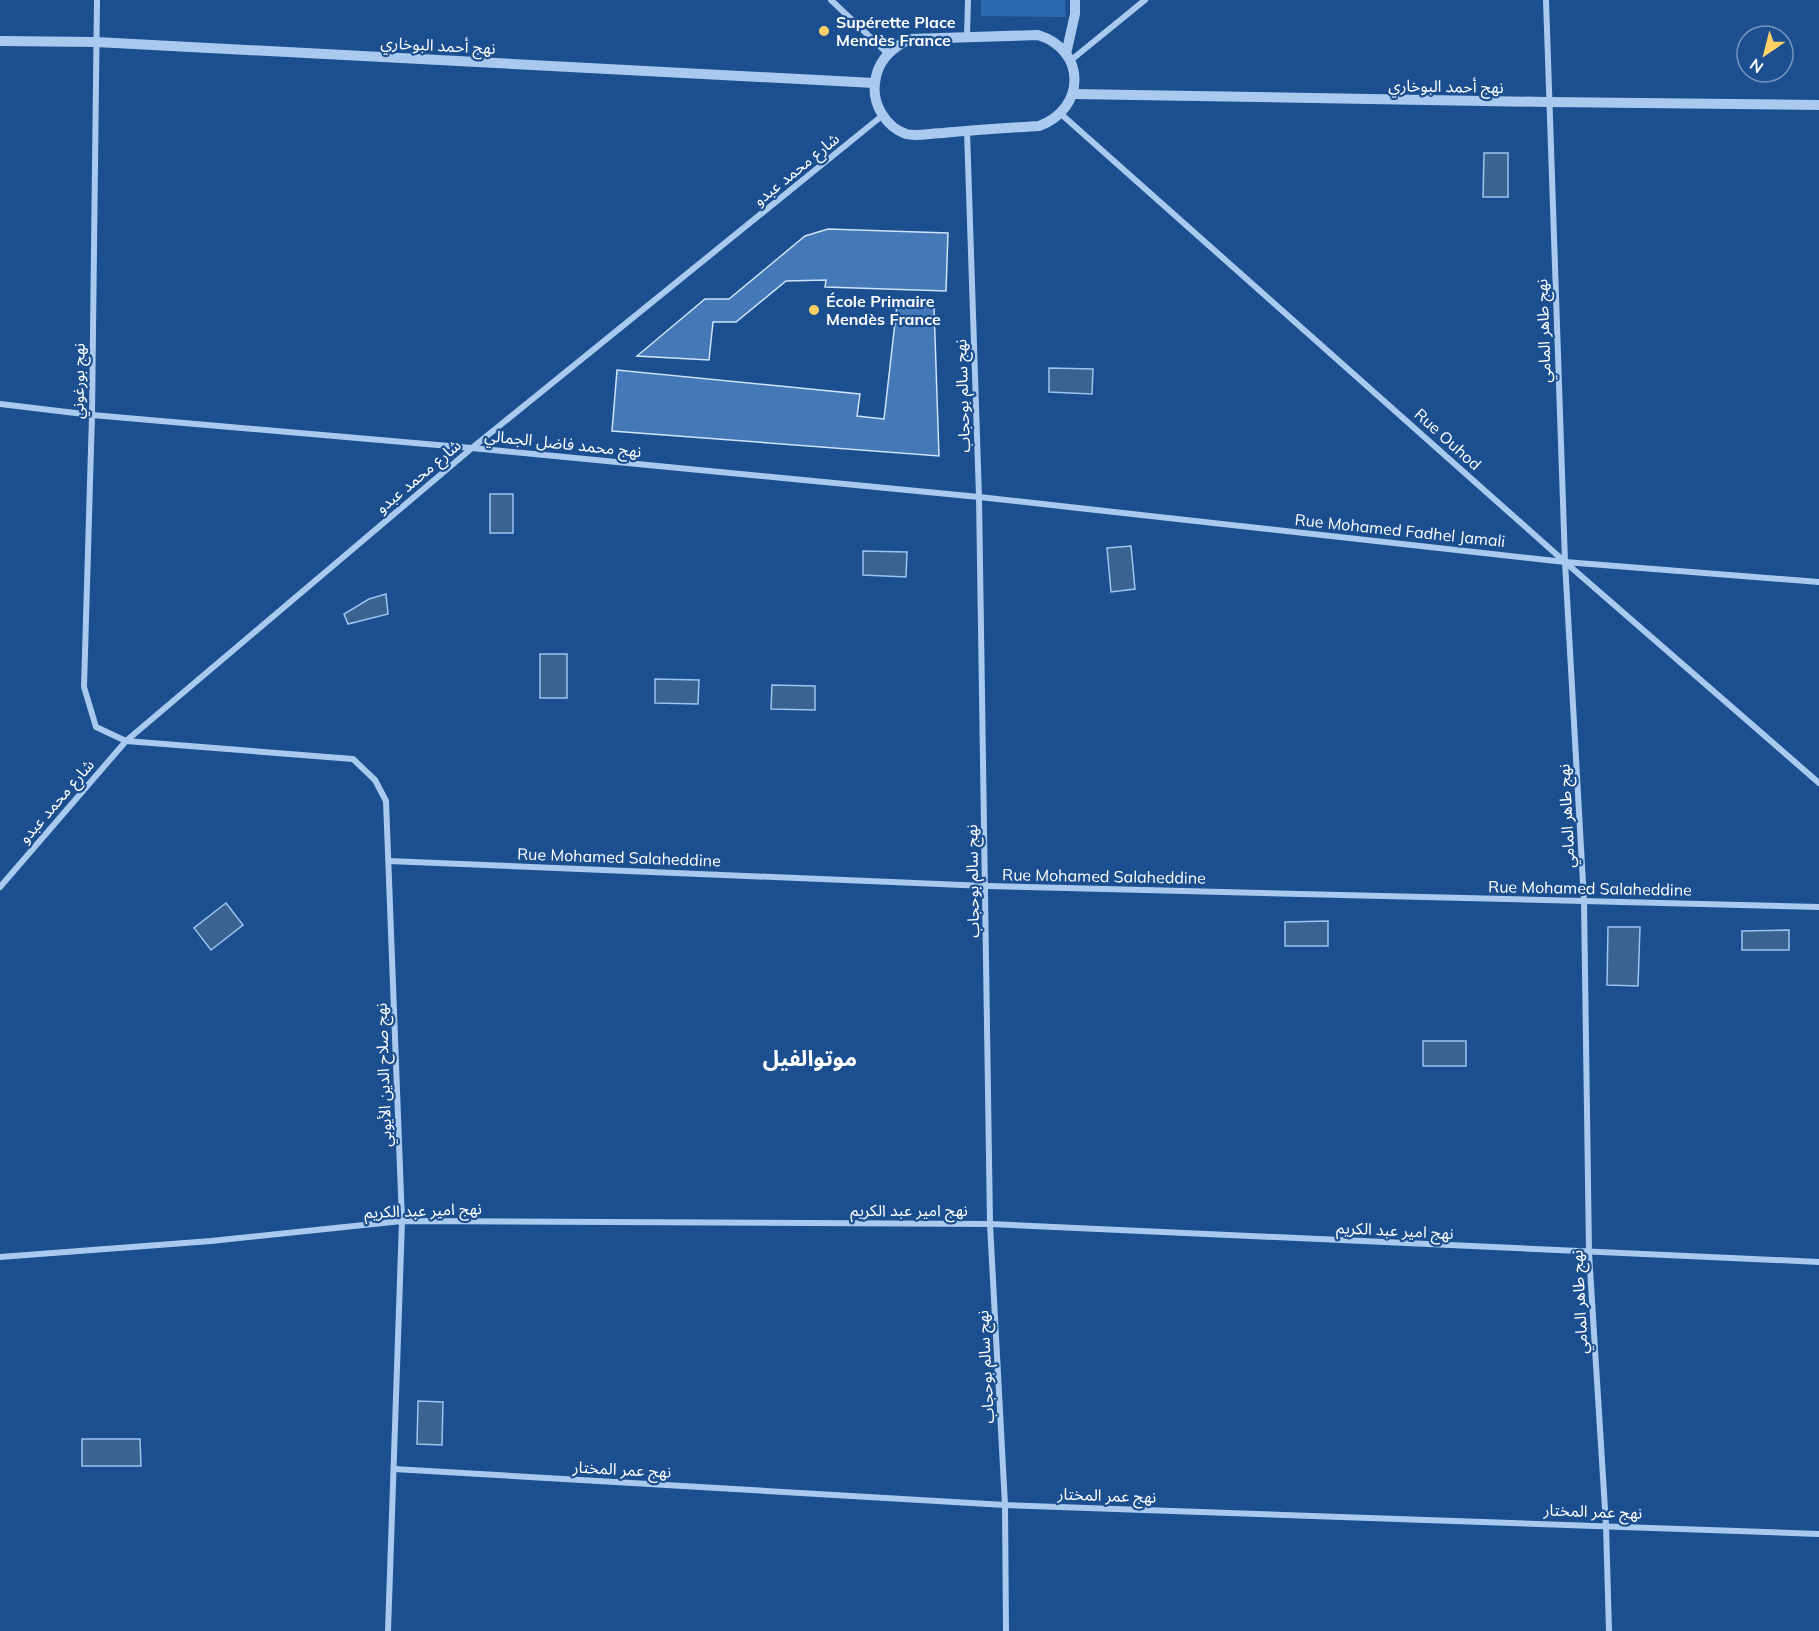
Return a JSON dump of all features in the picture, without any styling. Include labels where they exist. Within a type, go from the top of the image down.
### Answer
[{"type":"street","name":"نهج بورغوني","points":[[97,0],[92,415],[84,687],[96,727],[126,741]]},
{"type":"street","points":[[831,0],[887,53]]},
{"type":"street","points":[[968,0],[968,36]]},
{"type":"street","points":[[1068,57],[1075,0]]},
{"type":"street","points":[[1068,57],[1145,0]]},
{"type":"street","name":"نهج طاهر المامي","points":[[1546,0],[1566,561],[1584,901],[1589,1253],[1606,1525],[1608,1631]]},
{"type":"street","points":[[1038,35],[1054,41],[1068,57],[1075,77],[1073,94],[1061,114],[1051,122],[1039,126],[909,135],[899,130],[883,116],[878,105],[874,83],[878,67],[887,53],[910,39],[968,36],[1038,35]]},
{"type":"street","name":"نهج أحمد البوخاري","points":[[0,41],[96,42],[874,83]]},
{"type":"street","name":"نهج أحمد البوخاري","points":[[1073,94],[1819,105]]},
{"type":"street","name":"Rue Ouhod","points":[[1061,114],[1819,783]]},
{"type":"street","name":"شارع محمد عبدو","points":[[0,887],[126,741],[472,448],[883,116]]},
{"type":"street","name":"نهج سالم بوحجاب","points":[[967,131],[979,497],[990,1224],[1005,1505],[1006,1631]]},
{"type":"street","name":"نهج محمد فاضل الجمالي","points":[[0,404],[92,415],[472,448],[979,497]]},
{"type":"street","name":"Rue Mohamed Fadhel Jamali","points":[[979,497],[1566,561],[1819,582]]},
{"type":"street","name":"نهج صلاح الدين الأيوبي","points":[[126,741],[352,759],[375,780],[387,801],[402,1221],[388,1631]]},
{"type":"street","name":"Rue Mohamed Salaheddine","points":[[389,861],[986,886],[1819,907]]},
{"type":"street","name":"نهج امير عبد الكريم","points":[[0,1257],[211,1241],[402,1221],[990,1224],[1819,1262]]},
{"type":"street","name":"نهج عمر المختار","points":[[394,1469],[1005,1505],[1819,1534]]},
{"type":"shaded area","points":[[981,0],[1065,0],[1066,17],[981,16]]},
{"type":"shaded area","points":[[1484,153],[1508,153],[1508,197],[1483,197]]},
{"type":"shaded area","points":[[1049,368],[1093,369],[1092,394],[1049,392]]},
{"type":"shaded area","points":[[490,494],[513,494],[513,533],[490,533]]},
{"type":"shaded area","points":[[1131,546],[1135,589],[1111,592],[1107,548]]},
{"type":"shaded area","points":[[863,551],[907,552],[906,577],[863,575]]},
{"type":"shaded area","points":[[386,594],[388,614],[348,624],[344,614],[369,599]]},
{"type":"shaded area","points":[[540,654],[567,654],[567,698],[540,698]]},
{"type":"shaded area","points":[[655,679],[699,680],[698,704],[655,703]]},
{"type":"shaded area","points":[[772,685],[815,686],[815,710],[771,709]]},
{"type":"shaded area","points":[[226,903],[243,925],[211,950],[194,928]]},
{"type":"shaded area","points":[[1328,921],[1328,946],[1285,946],[1285,922]]},
{"type":"shaded area","points":[[1608,927],[1640,927],[1638,986],[1607,985]]},
{"type":"shaded area","points":[[1789,930],[1789,950],[1742,950],[1742,931]]},
{"type":"shaded area","points":[[1423,1041],[1466,1041],[1466,1066],[1423,1066]]},
{"type":"shaded area","points":[[418,1401],[443,1402],[442,1445],[417,1444]]},
{"type":"shaded area","points":[[82,1439],[140,1439],[141,1466],[82,1466]]},
{"type":"building","points":[[828,229],[948,233],[946,291],[825,287],[826,280],[786,281],[736,322],[713,322],[709,360],[637,356],[705,299],[729,299],[805,236]]},
{"type":"building","points":[[897,305],[934,307],[939,456],[612,431],[617,370],[860,394],[857,416],[884,419]]},
{"type":"place","name":"Supérette Place Mendès France","points":[[824,31]]},
{"type":"place","name":"École Primaire Mendès France","points":[[814,310]]},
{"type":"district","name":"موتوالفيل","points":[[810,1058]]}]
